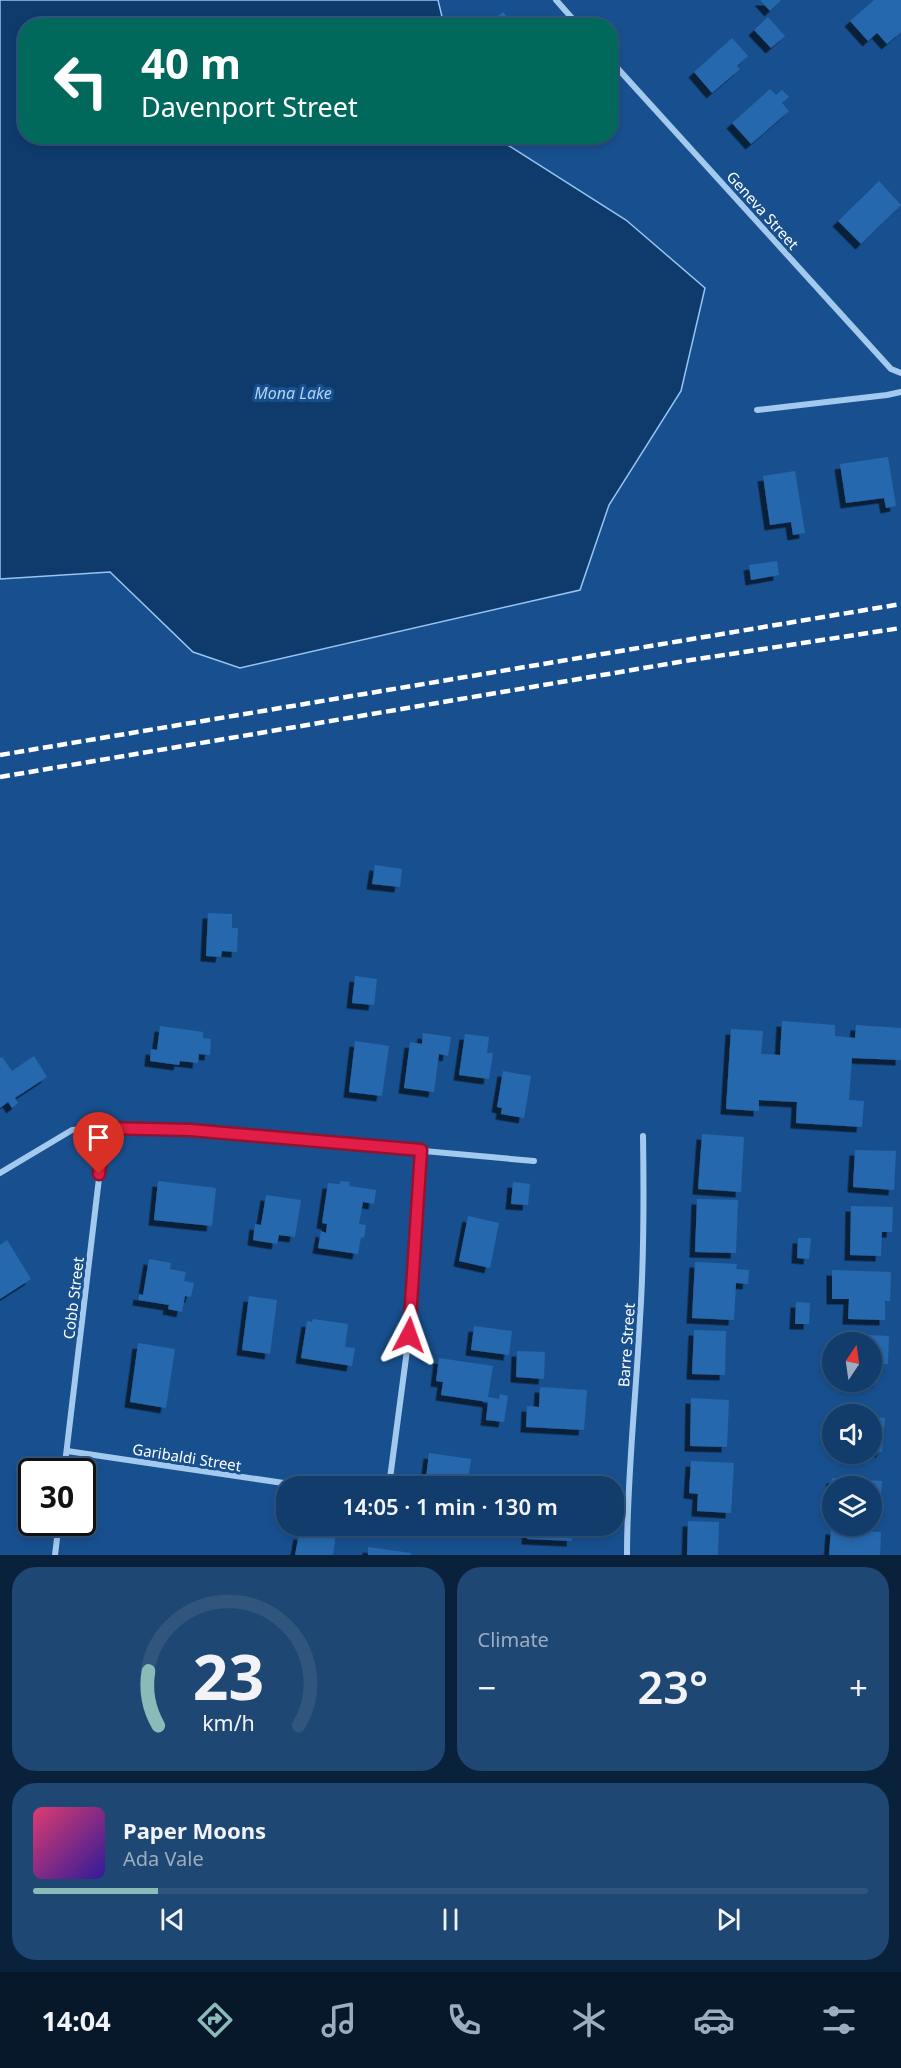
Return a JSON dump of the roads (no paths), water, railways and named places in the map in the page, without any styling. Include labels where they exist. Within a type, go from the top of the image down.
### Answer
[{"type":"street","points":[[556,0],[572,18]]},
{"type":"street","name":"Geneva Street","points":[[618,69],[891,369],[901,374]]},
{"type":"street","points":[[757,410],[901,392]]},
{"type":"street","points":[[0,1173],[72,1130],[105,1128],[190,1130],[534,1161]]},
{"type":"street","name":"Cobb Street","points":[[66,1458],[105,1128]]},
{"type":"street","name":"Barre Street","points":[[627,1555],[627,1500],[640,1319],[644,1218],[643,1136]]},
{"type":"street","points":[[390,1476],[409,1335],[421,1150]]},
{"type":"street","name":"Garibaldi Street","points":[[67,1451],[276,1482]]},
{"type":"street","points":[[55,1555],[57,1536]]},
{"type":"water","name":"Mona Lake","points":[[0,0],[438,0],[442,18],[18,18],[18,144],[506,144],[626,220],[705,288],[681,391],[609,505],[580,590],[240,668],[193,652],[110,572],[0,579]]},
{"type":"railway","points":[[0,755],[901,604]]},
{"type":"railway","points":[[0,777],[691,660],[901,628]]}]
